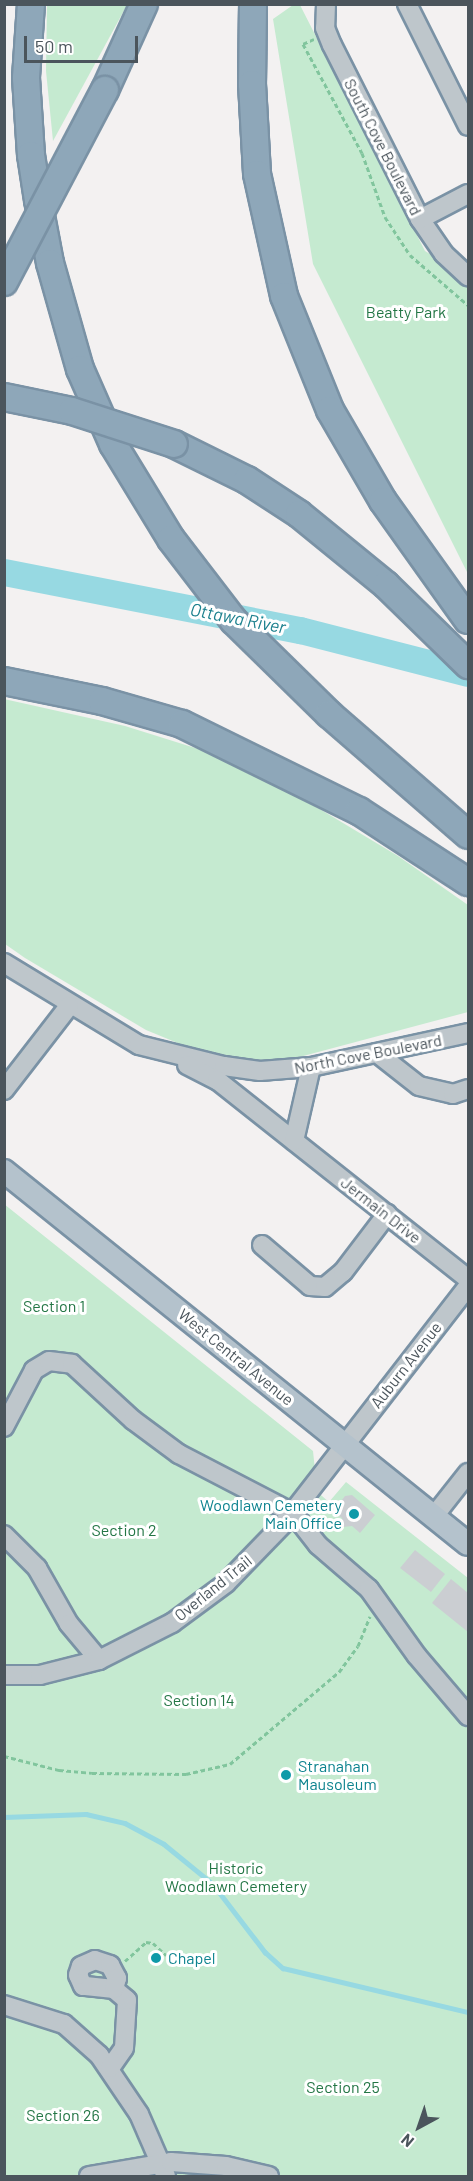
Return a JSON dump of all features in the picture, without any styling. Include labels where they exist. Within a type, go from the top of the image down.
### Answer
[{"type":"highway","points":[[31,4],[26,78],[31,155],[64,315],[80,369],[112,444],[171,539],[234,621],[329,714],[468,835]]},
{"type":"highway","points":[[4,282],[105,90],[144,4]]},
{"type":"highway","points":[[253,4],[252,84],[257,174],[284,296],[330,410],[383,501],[468,620]]},
{"type":"highway","points":[[4,397],[72,411],[174,444],[247,480],[347,550],[468,665]]},
{"type":"highway","points":[[4,681],[102,701],[182,724],[359,811],[468,882]]},
{"type":"main road","name":"West Central Avenue","points":[[4,1171],[468,1544]]},
{"type":"street","name":"South Cove Boulevard","points":[[326,4],[325,28],[420,219],[444,254],[468,276]]},
{"type":"street","points":[[407,4],[468,126]]},
{"type":"street","points":[[420,219],[468,194]]},
{"type":"street","name":"North Cove Boulevard","points":[[4,963],[69,1006],[139,1045],[164,1053],[260,1071],[311,1067],[468,1033]]},
{"type":"street","points":[[4,1090],[69,1006]]},
{"type":"street","name":"Jermain Drive","points":[[164,1053],[217,1080],[468,1279]]},
{"type":"street","points":[[377,1053],[419,1086],[453,1094],[468,1089]]},
{"type":"street","points":[[294,1141],[311,1067]]},
{"type":"street","points":[[262,1245],[310,1286],[325,1287],[343,1272],[387,1214]]},
{"type":"street","name":"Auburn Avenue","points":[[344,1444],[468,1286]]},
{"type":"street","points":[[4,1427],[34,1370],[50,1361],[67,1361],[179,1455],[293,1513],[318,1545],[358,1578],[417,1656],[468,1716]]},
{"type":"street","name":"Overland Trail","points":[[4,1675],[40,1675],[99,1660],[145,1639],[207,1598],[293,1513],[344,1444]]},
{"type":"street","points":[[434,1516],[468,1473]]},
{"type":"street","points":[[4,1535],[37,1568],[69,1624],[99,1660]]},
{"type":"street","points":[[110,2068],[124,2048],[128,2007],[124,1995],[114,1989]]},
{"type":"street","points":[[4,2005],[64,2024],[110,2068],[139,2114],[164,2169]]},
{"type":"street","points":[[89,2176],[226,2166],[268,2176]]},
{"type":"path","points":[[325,28],[316,38],[303,44],[362,153],[381,210],[410,255],[468,305]]},
{"type":"path","points":[[4,1756],[59,1770],[92,1773],[186,1774],[230,1764],[246,1755],[347,1664],[376,1599]]},
{"type":"path","points":[[127,1959],[146,1942],[153,1943],[166,1955]]},
{"type":"green space","points":[[47,5],[127,5],[53,141],[46,71]]},
{"type":"green space","name":"Beatty Park","points":[[293,5],[300,5],[425,251],[468,277],[468,574],[313,264],[273,19]]},
{"type":"green space","points":[[4,699],[125,726],[208,752],[308,802],[398,856],[468,905],[468,1012],[292,1059],[263,1061],[202,1053],[146,1030],[25,958],[5,944]]},
{"type":"green space","name":"Historic Woodlawn Cemetery","points":[[4,1204],[313,1451],[315,1470],[308,1484],[329,1502],[346,1482],[468,1578],[468,2176],[5,2176]]},
{"type":"building","name":"Woodlawn Cemetery Main Office","points":[[352,1495],[375,1515],[360,1533],[352,1526],[343,1527],[342,1518],[333,1512],[345,1496]]},
{"type":"building","points":[[415,1550],[445,1574],[431,1592],[400,1568]]},
{"type":"building","points":[[451,1579],[468,1593],[468,1632],[432,1603]]},
{"type":"building","name":"Stranahan Mausoleum","points":[[290,1772],[290,1777],[282,1778],[281,1773]]},
{"type":"building","name":"Chapel","points":[[156,1950],[164,1958],[156,1966],[148,1958]]},
{"type":"waterway","name":"Ottawa River","points":[[4,572],[300,630],[468,673]]},
{"type":"waterway","points":[[4,1817],[86,1814],[125,1823],[164,1844],[213,1884],[265,1952],[283,1968],[468,2012]]},
{"type":"place","name":"Woodlawn Cemetery Main Office","points":[[354,1514]]},
{"type":"place","name":"Stranahan Mausoleum","points":[[286,1775]]},
{"type":"place","name":"Chapel","points":[[156,1958]]},
{"type":"park label","name":"Section 1","points":[[54,1306]]},
{"type":"park label","name":"Section 2","points":[[124,1530]]},
{"type":"park label","name":"Section 14","points":[[199,1700]]},
{"type":"park label","name":"Section 25","points":[[343,2087]]},
{"type":"park label","name":"Section 26","points":[[63,2115]]}]
